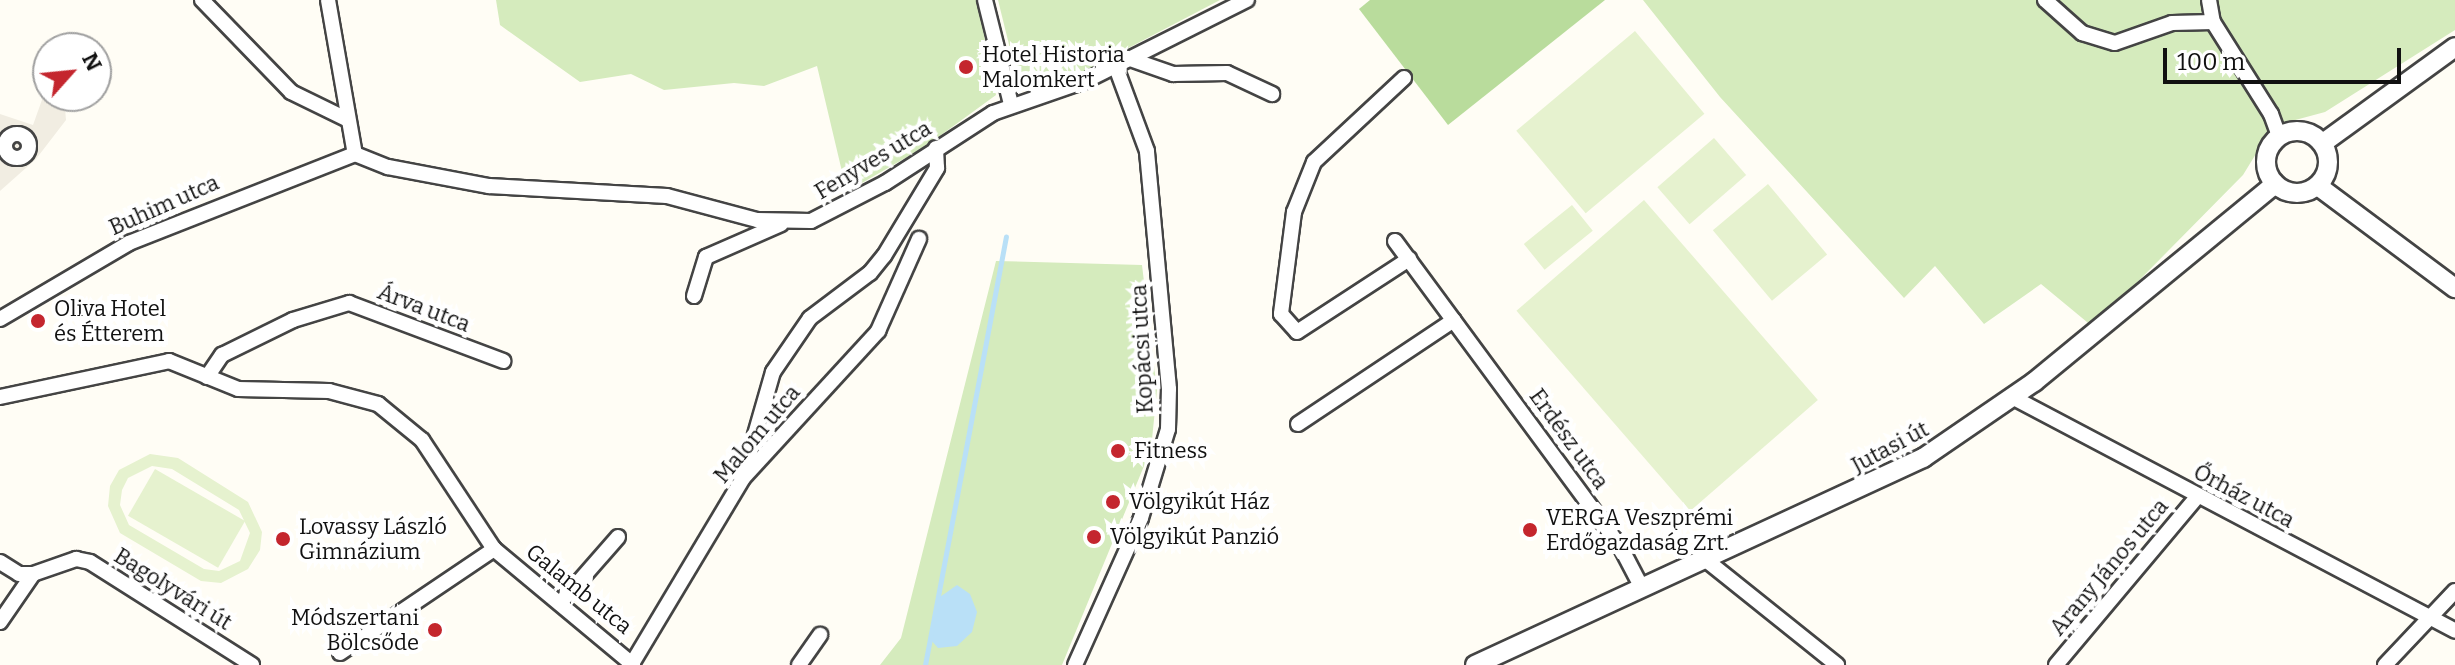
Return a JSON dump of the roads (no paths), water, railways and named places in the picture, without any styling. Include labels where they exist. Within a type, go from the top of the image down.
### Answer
[{"type":"street","points":[[202,0],[291,92],[346,119]]},
{"type":"street","points":[[328,0],[341,56],[346,119],[355,154]]},
{"type":"street","points":[[985,0],[1011,104]]},
{"type":"street","name":"Fenyves utca","points":[[355,154],[388,167],[489,186],[667,196],[782,224],[811,221],[836,212],[1011,104],[1116,67],[1247,0]]},
{"type":"street","points":[[2045,0],[2082,33],[2115,43],[2172,23],[2213,22]]},
{"type":"street","points":[[2209,0],[2213,22],[2271,114],[2279,136],[2266,160],[2275,184],[2291,193],[2318,186]]},
{"type":"street","points":[[2323,143],[2455,47]]},
{"type":"street","points":[[1130,59],[1173,74],[1227,73],[1272,94]]},
{"type":"street","name":"Kopácsi utca","points":[[1075,665],[1141,518],[1168,429],[1169,389],[1147,151],[1116,67]]},
{"type":"street","points":[[1404,78],[1314,162],[1294,212],[1281,314],[1297,332],[1409,259]]},
{"type":"street","points":[[2279,136],[2302,131],[2323,143],[2329,161],[2318,186]]},
{"type":"street","points":[[743,478],[773,372],[810,318],[870,273],[884,256],[937,168],[936,148]]},
{"type":"street","name":"Buhim utca","points":[[0,319],[129,243],[355,154]]},
{"type":"street","name":"Jutasi út","points":[[1475,665],[1887,478],[2014,398],[2275,184]]},
{"type":"street","points":[[2318,186],[2455,287]]},
{"type":"street","points":[[694,296],[706,257],[782,224]]},
{"type":"street","name":"Malom utca","points":[[633,664],[743,478],[878,331],[919,239]]},
{"type":"street","name":"Erdész utca","points":[[1395,241],[1620,546],[1642,588]]},
{"type":"street","name":"Árva utca","points":[[202,375],[222,355],[293,320],[349,303],[503,361]]},
{"type":"street","points":[[1298,424],[1454,320]]},
{"type":"street","name":"Galamb utca","points":[[0,397],[160,361],[238,389],[329,391],[378,404],[422,440],[494,549],[562,601],[633,664]]},
{"type":"street","name":"Őrház utca","points":[[2014,398],[2455,631]]},
{"type":"street","name":"Arany János utca","points":[[2056,665],[2197,497]]},
{"type":"street","points":[[562,601],[618,537]]},
{"type":"street","name":"Galamb utca","points":[[340,653],[494,549]]},
{"type":"street","name":"Bagolyvári út","points":[[33,574],[63,560],[90,562],[252,665]]},
{"type":"street","points":[[1706,560],[1837,665]]},
{"type":"street","points":[[0,562],[19,574],[33,574]]},
{"type":"street","points":[[0,622],[33,574]]},
{"type":"street","points":[[2385,665],[2455,591]]},
{"type":"street","points":[[799,665],[820,635]]},
{"type":"water","points":[[957,585],[970,594],[977,612],[972,632],[957,646],[938,648],[930,639],[937,599]]},
{"type":"waterway","points":[[925,665],[1006,237]]},
{"type":"place","name":"Hotel Historia Malomkert","points":[[966,67]]},
{"type":"place","name":"Oliva Hotel és Étterem","points":[[38,321]]},
{"type":"place","name":"Fitness","points":[[1118,451]]},
{"type":"place","name":"Völgyikút Ház","points":[[1113,502]]},
{"type":"place","name":"VERGA Veszprémi Erdőgazdaság Zrt.","points":[[1530,530]]},
{"type":"place","name":"Völgyikút Panzió","points":[[1094,537]]},
{"type":"place","name":"Lovassy László Gimnázium","points":[[283,539]]},
{"type":"place","name":"Módszertani Bölcsőde","points":[[435,630]]}]
